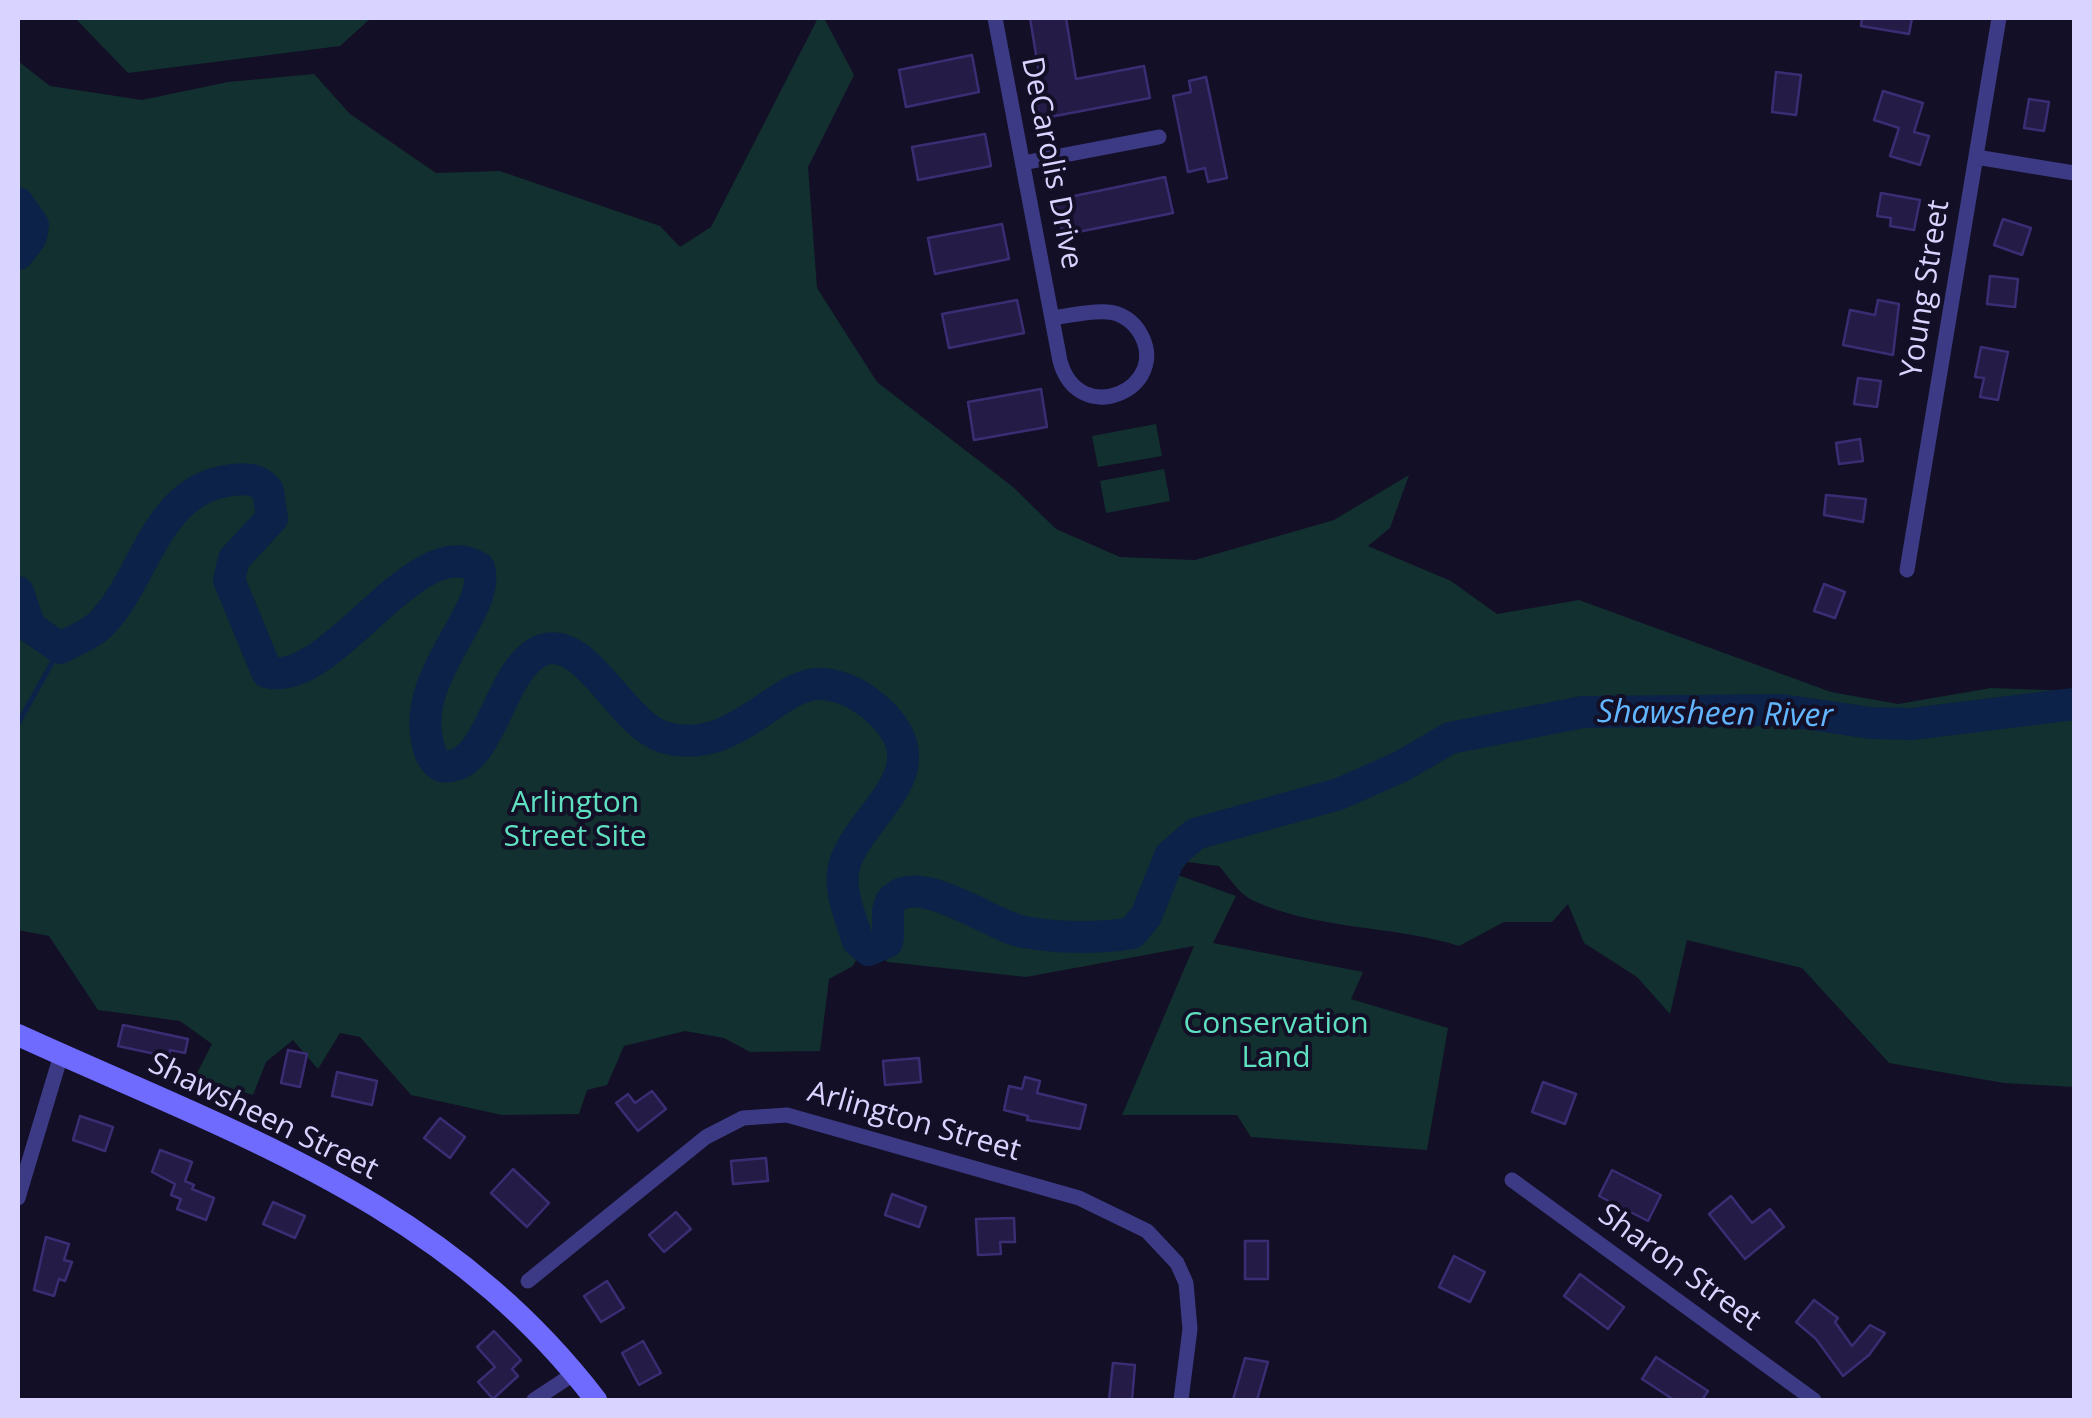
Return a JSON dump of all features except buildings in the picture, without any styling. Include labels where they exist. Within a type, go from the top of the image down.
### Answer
[{"type":"main road","name":"Shawsheen Street","points":[[18,1036],[354,1190],[466,1266],[575,1373],[596,1400]]},
{"type":"street","name":"DeCarolis Drive","points":[[996,18],[1052,318],[1061,365],[1077,389],[1108,397],[1122,393],[1139,378],[1146,350],[1138,330],[1128,320],[1102,312],[1052,318]]},
{"type":"street","name":"Young Street","points":[[1907,570],[1999,18]]},
{"type":"street","points":[[1023,162],[1160,137]]},
{"type":"street","points":[[1976,157],[2074,173]]},
{"type":"street","points":[[18,1198],[60,1055]]},
{"type":"street","name":"Arlington Street","points":[[528,1281],[715,1131],[743,1118],[787,1114],[1078,1198],[1147,1231],[1171,1254],[1186,1282],[1190,1329],[1181,1400]]},
{"type":"street","name":"Sharon Street","points":[[1512,1180],[1814,1400]]},
{"type":"street","points":[[534,1400],[575,1373]]},
{"type":"green space","points":[[75,18],[371,18],[340,46],[128,73]]},
{"type":"green space","points":[[818,18],[824,18],[854,75],[808,167],[817,288],[877,382],[1013,487],[1056,529],[1120,557],[1195,560],[1334,520],[1409,475],[1390,528],[1368,546],[1451,581],[1497,614],[1579,600],[1831,692],[1898,704],[1991,688],[2074,691],[2074,1087],[2004,1083],[1889,1063],[1802,968],[1687,940],[1670,1014],[1637,977],[1584,943],[1568,904],[1552,922],[1504,922],[1459,946],[1276,910],[1247,897],[1219,866],[1187,862],[1178,875],[1236,896],[1213,943],[1363,972],[1351,999],[1448,1028],[1427,1150],[1251,1137],[1237,1115],[1122,1115],[1194,946],[1026,977],[888,962],[864,945],[853,966],[829,979],[820,1051],[750,1052],[724,1038],[685,1031],[624,1046],[607,1085],[587,1090],[579,1114],[502,1115],[411,1095],[360,1037],[340,1033],[318,1069],[293,1040],[266,1062],[253,1095],[195,1077],[212,1044],[180,1021],[98,1010],[49,936],[18,930],[18,61],[50,86],[142,100],[228,82],[314,74],[350,114],[436,173],[500,171],[660,226],[680,247],[711,227]]},
{"type":"green space","points":[[1156,424],[1162,456],[1098,467],[1092,436]]},
{"type":"green space","points":[[1164,469],[1170,501],[1106,513],[1100,481]]},
{"type":"waterway","name":"Shawsheen River","points":[[18,203],[33,225],[31,237],[18,254]]},
{"type":"waterway","name":"Shawsheen River","points":[[18,592],[30,627],[60,648],[100,625],[116,606],[168,518],[185,500],[206,487],[248,479],[268,491],[272,518],[234,559],[229,580],[267,672],[292,671],[318,658],[428,569],[454,561],[479,568],[480,584],[474,603],[431,690],[426,714],[430,751],[441,766],[458,764],[472,754],[525,662],[540,651],[556,648],[587,666],[647,728],[663,737],[688,741],[733,729],[806,686],[823,684],[848,690],[883,715],[898,735],[903,754],[892,790],[855,842],[843,870],[848,911],[858,941],[869,950],[887,942],[891,902],[907,892],[940,896],[1024,932],[1078,937],[1132,933],[1146,916],[1170,856],[1195,834],[1339,794],[1402,766],[1450,738],[1583,712],[1782,710],[1871,723],[1912,724],[2074,704]]},
{"type":"waterway","points":[[18,724],[60,648]]},
{"type":"park label","name":"Arlington Street Site","points":[[575,820]]},
{"type":"park label","name":"Conservation Land","points":[[1276,1041]]}]
